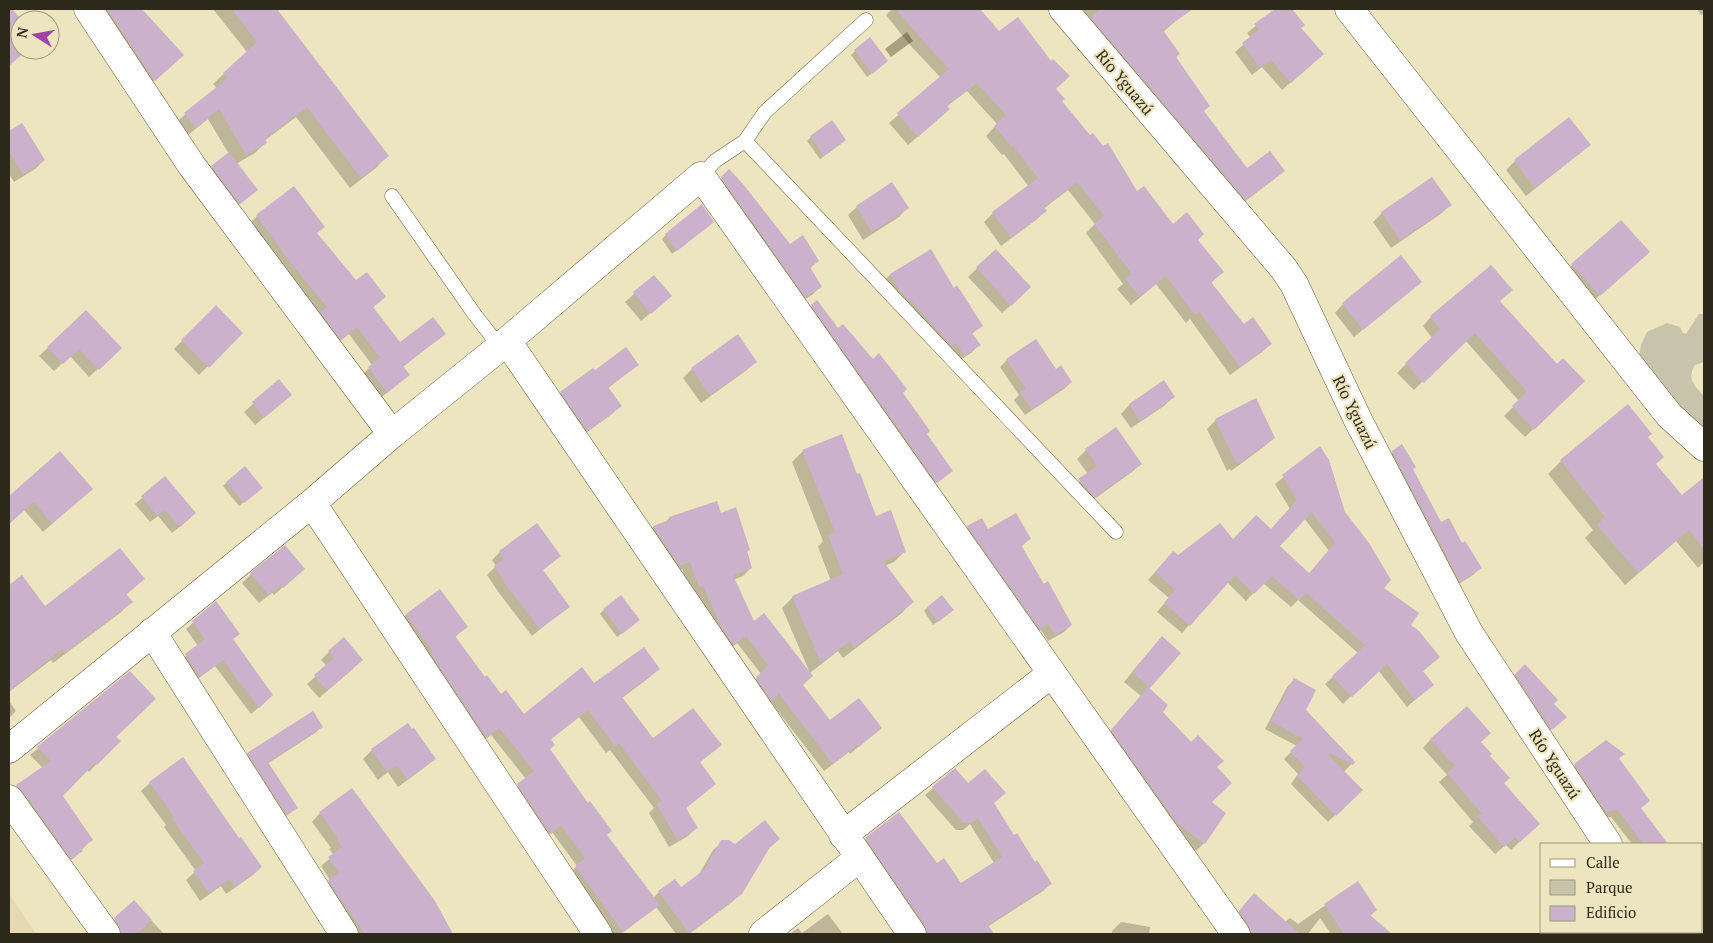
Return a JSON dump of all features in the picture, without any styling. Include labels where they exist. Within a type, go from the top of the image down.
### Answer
[{"type":"street","points":[[88,9],[192,166],[392,434]]},
{"type":"street","name":"Río Yguazú","points":[[1062,9],[1284,269],[1294,284],[1358,420],[1469,633],[1607,843]]},
{"type":"street","points":[[1349,9],[1669,415],[1704,447]]},
{"type":"street","points":[[9,749],[504,344],[701,176],[1236,934]]},
{"type":"street","points":[[504,344],[912,934]]},
{"type":"street","points":[[312,502],[598,934]]},
{"type":"street","points":[[152,632],[344,934]]},
{"type":"street","points":[[843,834],[1051,674]]},
{"type":"street","points":[[9,799],[106,934]]},
{"type":"street","points":[[763,934],[859,858]]},
{"type":"lane","points":[[701,176],[714,161],[745,142],[765,112],[866,20]]},
{"type":"lane","points":[[745,142],[1116,532]]},
{"type":"lane","points":[[392,196],[475,315],[504,344]]},
{"type":"shaded area","points":[[907,32],[913,41],[891,57],[885,49]]},
{"type":"shaded area","points":[[9,893],[36,934],[9,934]]},
{"type":"green space","points":[[1699,314],[1704,314],[1704,362],[1695,365],[1691,374],[1693,382],[1704,396],[1704,442],[1638,363],[1641,345],[1647,332],[1667,323],[1680,327],[1683,333],[1686,334]]},
{"type":"building","points":[[9,9],[12,9],[10,10],[10,60],[16,60],[9,66]]},
{"type":"building","points":[[107,9],[142,9],[184,55],[155,81]]},
{"type":"building","points":[[232,9],[277,9],[389,156],[361,178],[307,107],[265,139],[267,143],[246,155],[219,109],[196,128],[184,113],[228,78],[223,73],[257,42]]},
{"type":"building","points":[[896,9],[980,9],[999,31],[1018,17],[1051,61],[1053,59],[1070,76],[1056,89],[1065,99],[1062,101],[1090,135],[1093,133],[1103,146],[1108,143],[1137,191],[1144,186],[1173,224],[1187,212],[1204,234],[1198,240],[1224,272],[1211,282],[1244,324],[1253,317],[1272,344],[1240,367],[1200,312],[1195,315],[1166,276],[1140,297],[1125,279],[1132,274],[1094,224],[1104,216],[1077,182],[1044,207],[1047,211],[1011,238],[992,212],[1038,178],[1013,146],[994,126],[1006,115],[977,83],[947,106],[950,109],[918,137],[897,113],[949,69]]},
{"type":"building","points":[[1101,9],[1193,9],[1163,30],[1180,54],[1176,57],[1210,106],[1204,111],[1247,168],[1270,151],[1285,171],[1246,200],[1090,17]]},
{"type":"building","points":[[1275,9],[1292,9],[1305,25],[1301,28],[1324,54],[1291,83],[1271,60],[1260,68],[1242,43],[1259,30],[1254,24]]},
{"type":"building","points":[[870,37],[888,61],[872,74],[854,50]]},
{"type":"building","points":[[1569,117],[1591,145],[1535,188],[1514,160]]},
{"type":"building","points":[[832,120],[846,140],[824,156],[810,136]]},
{"type":"building","points":[[22,123],[45,160],[23,174],[9,152],[9,131]]},
{"type":"building","points":[[229,152],[258,190],[240,204],[211,166]]},
{"type":"building","points":[[729,169],[790,244],[803,235],[819,261],[810,267],[822,287],[805,297],[721,177]]},
{"type":"building","points":[[1432,177],[1452,205],[1400,240],[1381,212]]},
{"type":"building","points":[[892,182],[909,208],[872,232],[856,206]]},
{"type":"building","points":[[294,186],[325,227],[317,233],[356,280],[367,272],[386,297],[373,307],[400,342],[433,317],[446,334],[403,366],[410,375],[387,393],[368,367],[380,358],[357,327],[341,340],[320,312],[327,307],[291,263],[256,215]]},
{"type":"building","points":[[702,204],[714,222],[677,251],[665,234]]},
{"type":"building","points":[[1621,220],[1650,252],[1600,296],[1571,264]]},
{"type":"building","points":[[931,249],[954,288],[957,285],[983,326],[972,333],[981,345],[964,356],[956,343],[952,346],[909,301],[900,291],[890,274]]},
{"type":"building","points":[[996,249],[1031,287],[1011,306],[976,267]]},
{"type":"building","points":[[1401,255],[1422,282],[1363,330],[1342,303]]},
{"type":"building","points":[[1491,265],[1513,290],[1500,301],[1557,364],[1563,358],[1585,381],[1534,430],[1512,406],[1527,392],[1475,333],[1424,383],[1405,363],[1440,329],[1430,316]]},
{"type":"building","points":[[654,275],[672,296],[651,314],[633,292]]},
{"type":"building","points":[[817,300],[838,328],[843,324],[873,359],[879,353],[907,389],[903,393],[930,431],[927,434],[953,471],[937,483],[811,305]]},
{"type":"building","points":[[216,305],[243,333],[209,368],[181,340]]},
{"type":"building","points":[[86,310],[122,348],[99,370],[79,349],[63,364],[47,347]]},
{"type":"building","points":[[738,334],[757,362],[710,395],[691,368]]},
{"type":"building","points":[[1036,339],[1056,369],[1061,365],[1072,382],[1032,410],[1020,392],[1026,389],[1006,359]]},
{"type":"building","points":[[626,347],[639,365],[608,387],[622,406],[588,431],[560,392],[593,368],[595,370]]},
{"type":"building","points":[[279,379],[292,395],[264,418],[252,402]]},
{"type":"building","points":[[1164,380],[1175,397],[1140,421],[1129,404]]},
{"type":"building","points":[[1256,398],[1275,438],[1240,463],[1236,463],[1215,419]]},
{"type":"building","points":[[1628,404],[1652,434],[1648,437],[1664,457],[1656,464],[1682,495],[1704,477],[1704,549],[1689,530],[1638,573],[1597,525],[1605,517],[1560,460]]},
{"type":"building","points":[[1116,427],[1142,464],[1095,497],[1078,479],[1097,466],[1085,449]]},
{"type":"building","points":[[842,434],[857,474],[860,473],[876,516],[891,510],[906,552],[883,561],[914,602],[854,648],[850,641],[821,663],[792,596],[843,574],[828,535],[835,532],[802,450]]},
{"type":"building","points":[[1402,444],[1416,467],[1413,469],[1441,522],[1449,518],[1462,543],[1465,541],[1482,568],[1460,582],[1392,451]]},
{"type":"building","points":[[1320,446],[1329,460],[1345,512],[1369,543],[1391,580],[1384,588],[1419,613],[1411,625],[1419,631],[1440,657],[1423,671],[1434,685],[1415,700],[1387,664],[1352,697],[1332,676],[1365,645],[1306,593],[1299,600],[1272,576],[1254,594],[1235,575],[1190,626],[1164,603],[1175,590],[1155,572],[1173,551],[1178,555],[1220,523],[1233,539],[1256,515],[1271,529],[1297,500],[1282,475]],"holes":[[[1312,512],[1335,543],[1309,573],[1280,546]]]},
{"type":"building","points":[[60,451],[93,489],[52,524],[34,502],[9,524],[9,496]]},
{"type":"building","points":[[245,466],[263,488],[244,503],[226,482]]},
{"type":"building","points":[[165,476],[196,513],[180,527],[165,510],[157,516],[141,496]]},
{"type":"building","points":[[717,501],[721,513],[736,507],[750,550],[747,551],[752,568],[733,575],[754,621],[764,613],[813,676],[803,685],[830,720],[859,698],[882,728],[859,747],[857,745],[833,764],[779,694],[772,701],[756,678],[768,665],[746,636],[734,645],[722,628],[703,586],[699,587],[690,562],[680,566],[653,526],[670,520],[669,517]]},
{"type":"building","points":[[1016,513],[1031,539],[1021,545],[1044,584],[1048,581],[1072,625],[1055,635],[1049,624],[1040,629],[967,526],[982,518],[988,529]]},
{"type":"building","points":[[537,523],[561,556],[543,570],[570,607],[540,629],[506,585],[494,566],[504,559],[499,551]]},
{"type":"building","points":[[285,545],[305,569],[283,588],[281,585],[269,595],[250,573]]},
{"type":"building","points":[[120,548],[145,579],[126,594],[133,602],[65,653],[62,649],[9,691],[9,585],[22,575],[45,606]]},
{"type":"building","points":[[440,589],[468,627],[455,636],[485,677],[487,675],[501,694],[506,690],[524,714],[582,667],[594,683],[644,647],[660,669],[622,697],[653,738],[693,708],[722,745],[700,762],[716,784],[686,808],[698,828],[678,840],[656,804],[662,801],[619,743],[615,746],[588,710],[551,739],[555,745],[550,749],[588,803],[590,801],[612,831],[607,835],[660,905],[623,932],[575,866],[585,858],[561,825],[551,834],[517,784],[534,771],[499,728],[487,738],[431,654],[433,652],[406,614]]},
{"type":"building","points":[[621,595],[640,620],[622,634],[603,609]]},
{"type":"building","points":[[942,595],[954,610],[938,622],[927,607]]},
{"type":"building","points":[[216,601],[240,634],[233,639],[273,695],[259,708],[223,660],[200,677],[185,654],[205,639],[192,621]]},
{"type":"building","points":[[1162,636],[1181,653],[1150,688],[1132,672]]},
{"type":"building","points":[[344,637],[363,660],[327,691],[314,675],[334,658],[328,651]]},
{"type":"building","points":[[1525,664],[1558,700],[1554,704],[1567,717],[1552,730],[1515,674]]},
{"type":"building","points":[[130,671],[156,699],[116,737],[121,741],[97,765],[95,763],[63,796],[93,840],[81,848],[83,851],[71,859],[22,790],[16,785],[51,761],[37,747]]},
{"type":"building","points":[[1294,678],[1316,690],[1306,710],[1355,762],[1353,765],[1330,753],[1328,755],[1363,790],[1336,816],[1297,776],[1305,767],[1290,751],[1303,739],[1271,721]]},
{"type":"building","points":[[1148,687],[1168,705],[1163,712],[1191,742],[1198,735],[1224,761],[1217,767],[1232,783],[1212,802],[1226,813],[1205,844],[1177,823],[1111,730]]},
{"type":"building","points":[[1467,706],[1491,733],[1481,742],[1492,754],[1490,756],[1510,778],[1504,783],[1540,824],[1520,842],[1515,837],[1504,847],[1477,816],[1482,814],[1447,773],[1455,766],[1430,739]]},
{"type":"building","points":[[313,711],[323,727],[268,762],[298,808],[287,815],[247,753]]},
{"type":"building","points":[[408,723],[412,729],[414,728],[436,759],[407,779],[397,765],[387,772],[371,749]]},
{"type":"building","points":[[1606,740],[1625,754],[1619,758],[1650,801],[1641,808],[1667,843],[1642,843],[1618,810],[1606,812],[1574,764]]},
{"type":"building","points":[[183,757],[239,838],[241,837],[262,867],[235,887],[230,879],[209,893],[193,871],[204,863],[149,782]]},
{"type":"building","points":[[955,768],[968,783],[985,769],[1006,793],[994,803],[1014,835],[1017,833],[1035,862],[1037,860],[1052,884],[988,925],[994,934],[927,934],[925,925],[865,838],[899,812],[937,863],[944,858],[961,883],[1002,857],[978,818],[972,823],[964,823],[932,787]]},
{"type":"building","points":[[352,788],[435,901],[453,934],[365,934],[340,898],[328,880],[339,872],[328,857],[342,847],[337,840],[339,839],[319,812]]},
{"type":"building","points":[[765,820],[780,839],[770,847],[742,894],[689,933],[658,891],[675,879],[681,887],[704,870],[721,840],[729,840],[735,844]]},
{"type":"building","points":[[1358,881],[1377,910],[1370,915],[1392,934],[1344,934],[1324,904]]},
{"type":"building","points":[[1254,893],[1300,934],[1251,934],[1249,925],[1239,911]]},
{"type":"building","points":[[134,900],[152,920],[137,934],[121,934],[119,925],[114,918]]}]
